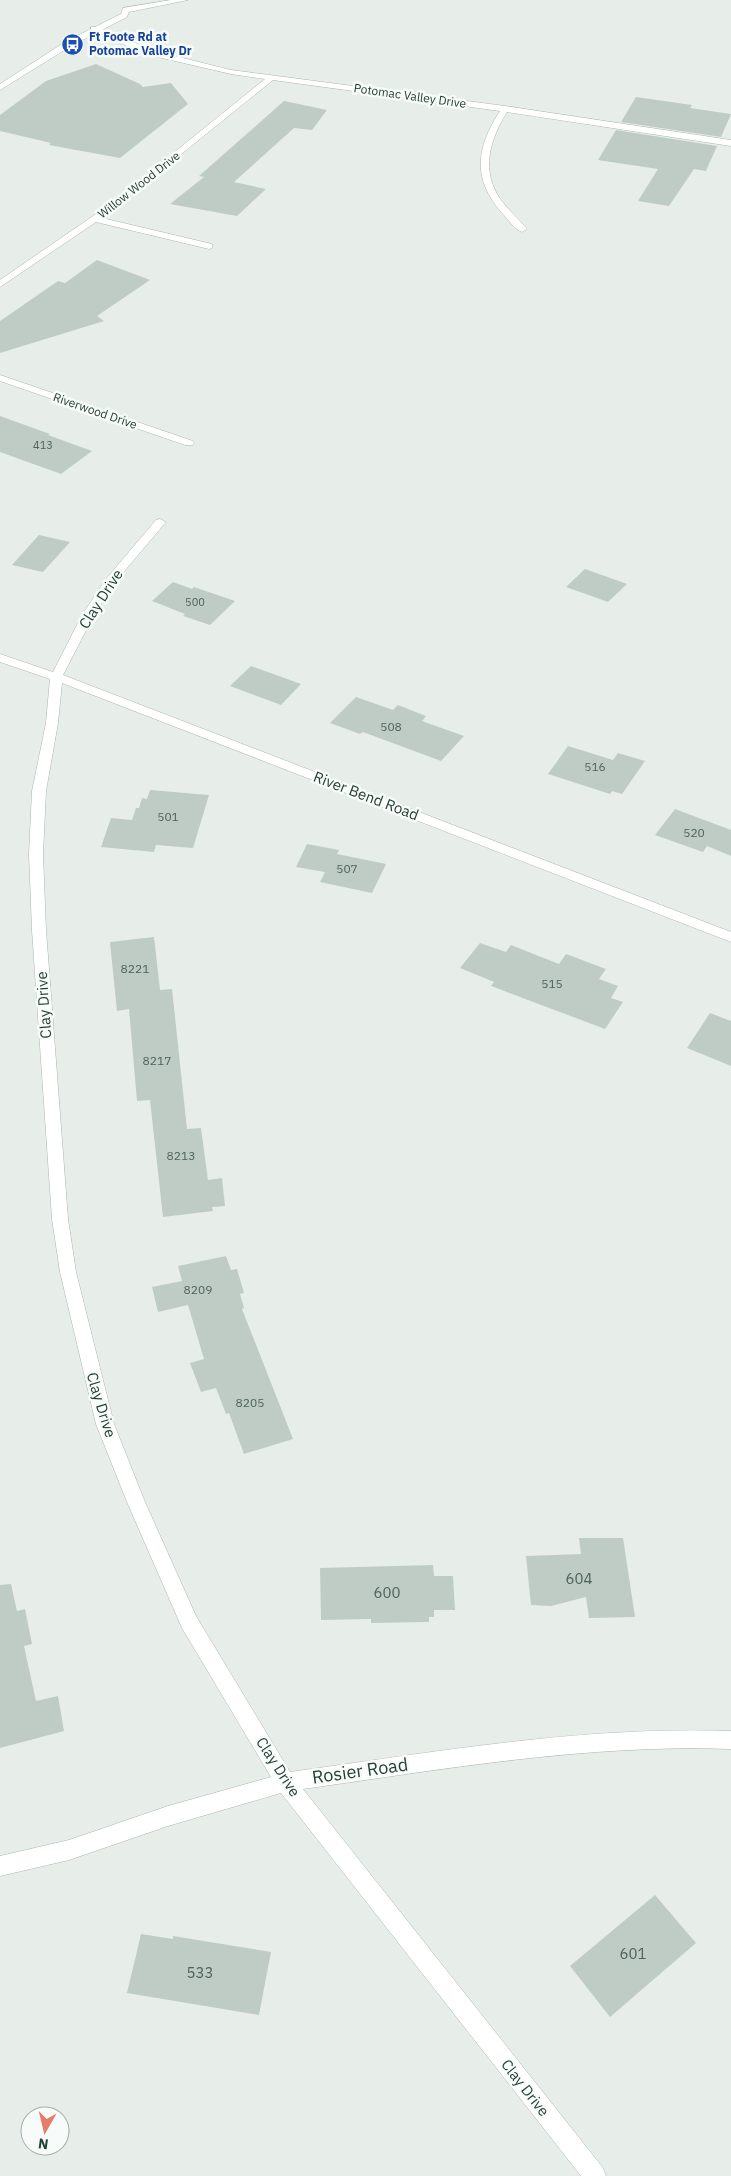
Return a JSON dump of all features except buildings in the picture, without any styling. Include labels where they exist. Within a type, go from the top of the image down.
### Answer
[{"type":"street","points":[[0,88],[94,30],[124,15],[126,0]]},
{"type":"street","points":[[126,10],[184,0]]},
{"type":"street","name":"Potomac Valley Drive","points":[[94,30],[152,53],[231,72],[505,109],[731,143]]},
{"type":"street","name":"Willow Wood Drive","points":[[0,284],[96,219],[193,143],[270,78]]},
{"type":"street","points":[[505,109],[489,136],[484,169],[492,194],[522,229]]},
{"type":"street","points":[[96,219],[210,246]]},
{"type":"street","name":"Riverwood Drive","points":[[0,378],[189,443]]},
{"type":"street","name":"Clay Drive","points":[[160,522],[108,586],[88,615],[56,677],[52,723],[39,791],[36,854],[39,930],[60,1219],[68,1272],[84,1348],[105,1424],[136,1502],[190,1622],[286,1782],[595,2176]]},
{"type":"street","name":"River Bend Road","points":[[0,658],[56,677],[731,937]]},
{"type":"street","name":"Rosier Road","points":[[0,1866],[69,1850],[168,1816],[286,1782],[546,1746],[701,1739],[731,1740]]},
{"type":"place","name":"Ft Foote Rd at Potomac Valley Dr","points":[[73,44]]}]
